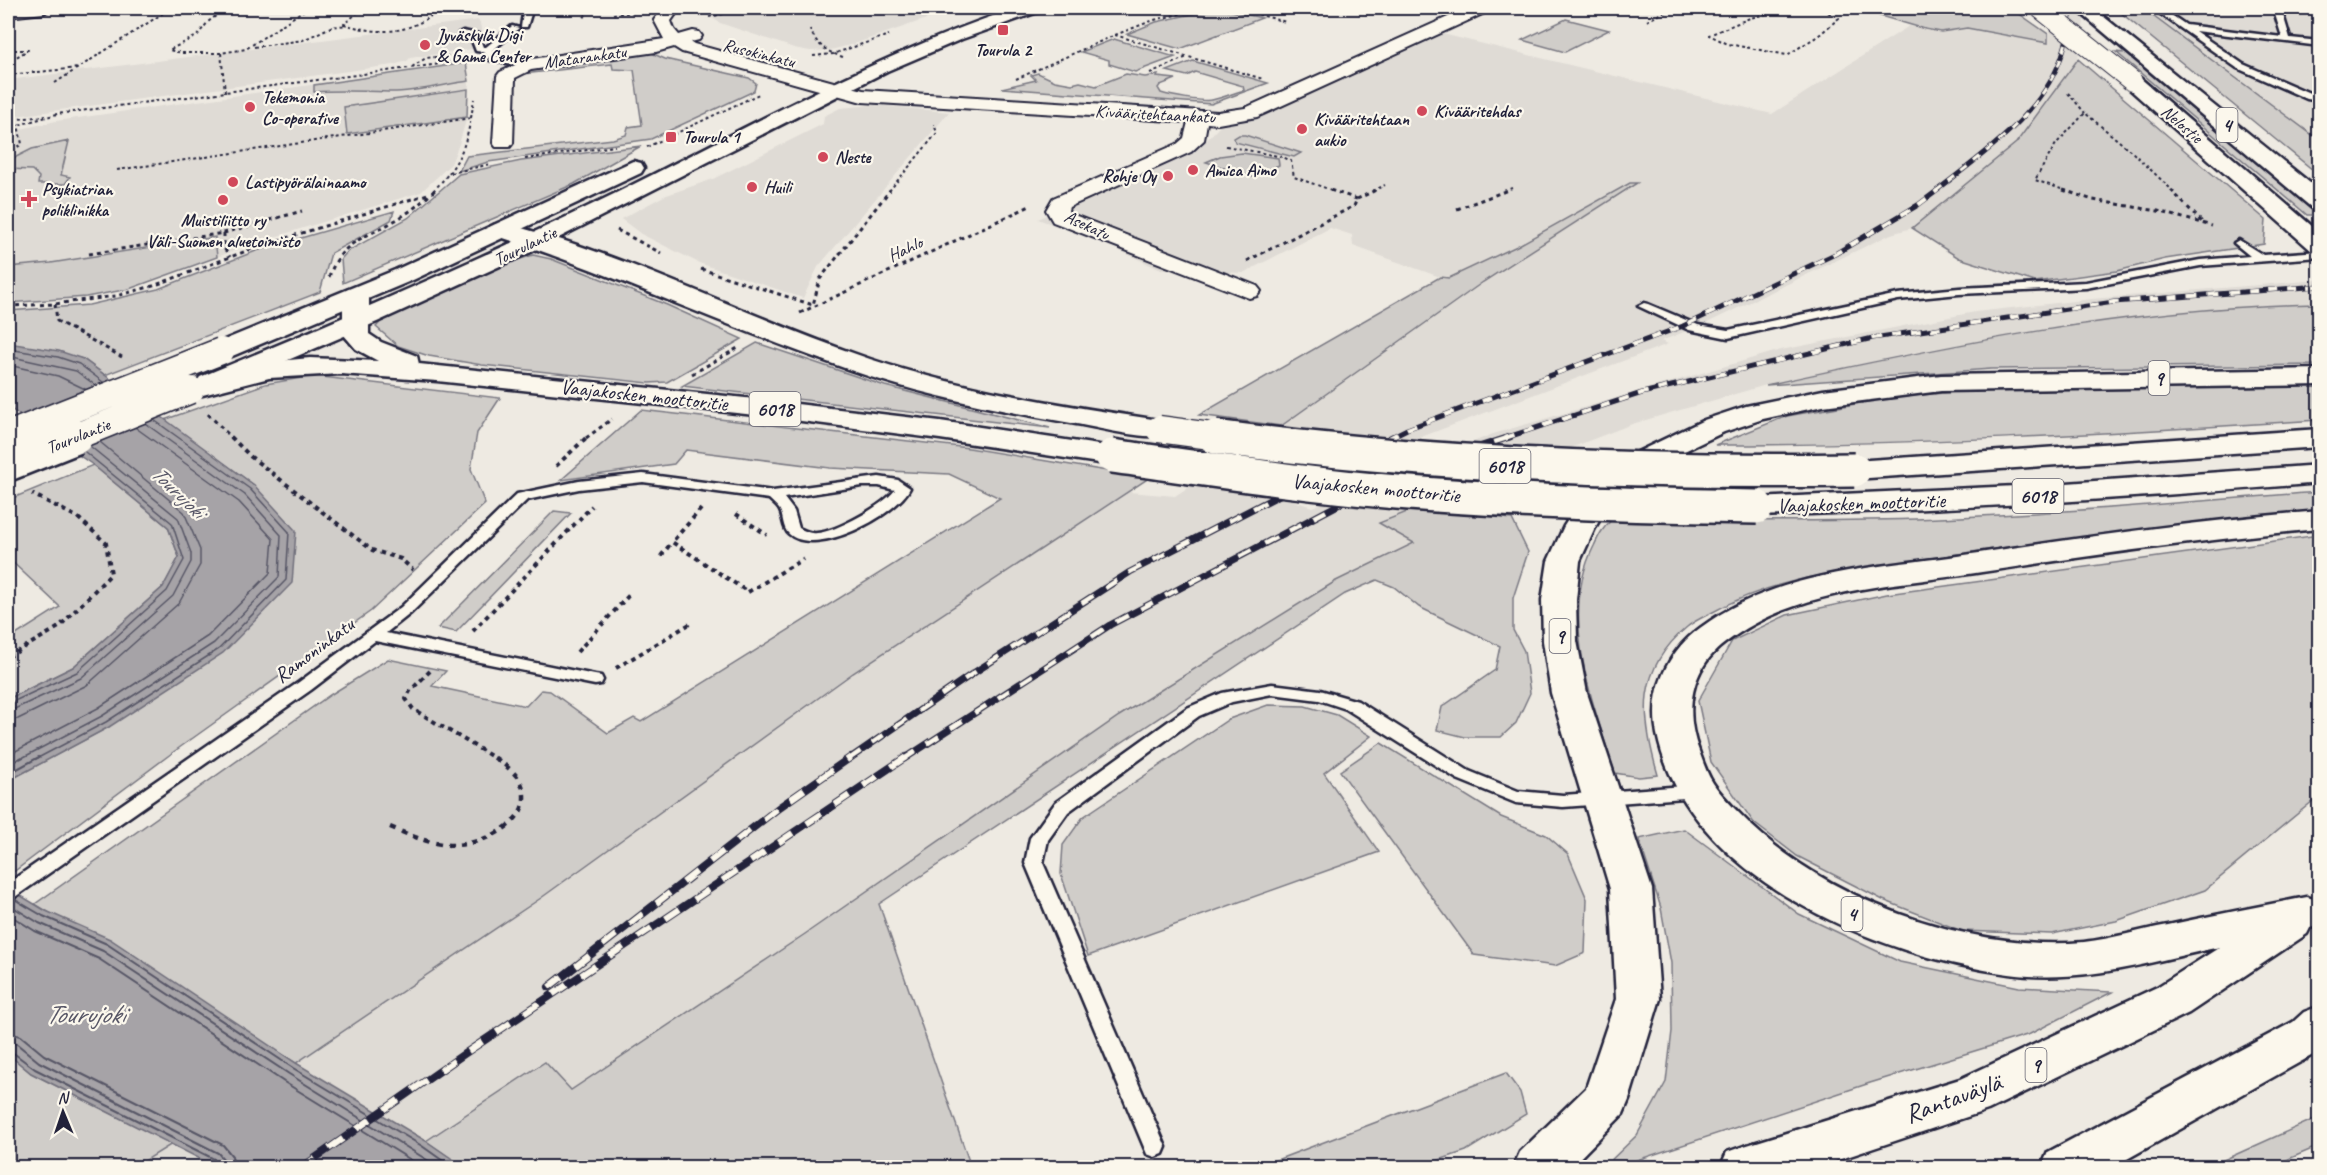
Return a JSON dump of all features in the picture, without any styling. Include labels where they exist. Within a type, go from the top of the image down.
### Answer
[{"type":"main road","points":[[869,52],[993,8]]},
{"type":"main road","name":"Tourulantie","points":[[784,91],[831,71],[857,78],[942,40],[1032,8]]},
{"type":"main road","name":"Nelostie","points":[[2040,8],[2132,81],[2319,246]]},
{"type":"main road","name":"Nelostie","points":[[2083,8],[2319,203]]},
{"type":"main road","name":"Tourulantie","points":[[262,367],[536,240],[831,71]]},
{"type":"main road","name":"Tourulantie","points":[[8,435],[357,295],[502,230],[650,148]]},
{"type":"main road","name":"6018","points":[[502,230],[536,240]]},
{"type":"main road","name":"Vaajakosken moottoritie","points":[[536,240],[863,366],[955,392],[1159,429],[1280,447],[1521,467],[1740,473],[1854,470],[2319,438]]},
{"type":"main road","points":[[357,295],[355,330],[360,340],[437,373]]},
{"type":"main road","name":"6018","points":[[198,401],[262,367],[326,365],[437,373]]},
{"type":"main road","name":"Vaajakosken moottoritie","points":[[437,373],[755,407],[940,430],[1112,456],[1394,492],[1530,501],[1756,507],[1910,503],[2104,492],[2319,474]]},
{"type":"main road","name":"9","points":[[1538,1167],[1606,1100],[1638,999],[1631,889],[1569,693],[1560,641],[1559,600],[1564,561],[1580,525],[1603,489],[1637,463],[1714,426],[1756,412],[1883,388],[1999,381],[2319,377]]},
{"type":"main road","name":"Tourulantie","points":[[8,464],[198,401]]},
{"type":"main road","name":"4","points":[[2313,907],[2082,959],[2013,958],[1948,945],[1852,914],[1778,871],[1729,827],[1698,791],[1677,744],[1672,710],[1675,682],[1692,655],[1710,636],[1756,608],[1795,594],[1849,582],[2117,541],[2319,520]]},
{"type":"main road","name":"Rantaväylä","points":[[1744,1167],[1971,1096],[2173,1000],[2313,907]]},
{"type":"main road","points":[[2065,1167],[2309,1035],[2319,1025]]},
{"type":"street","points":[[8,12],[44,8]]},
{"type":"street","name":"Kivääritehtaankatu","points":[[831,71],[862,96],[950,100],[1198,119],[1251,113],[1481,8]]},
{"type":"street","name":"Rusokinkatu","points":[[804,81],[699,52],[677,42],[663,27],[662,20],[666,11],[679,18],[696,35],[831,71]]},
{"type":"street","name":"Matarankatu","points":[[503,143],[506,76],[526,65],[656,47],[696,35]]},
{"type":"street","name":"Kivääritehtaankatu","points":[[857,78],[950,100]]},
{"type":"street","name":"Asekatu","points":[[1198,119],[1194,140],[1184,148],[1061,203],[1057,210],[1061,217],[1249,291]]},
{"type":"lane","points":[[490,54],[504,34],[520,26],[532,8]]},
{"type":"lane","points":[[2156,8],[2240,66],[2310,97],[2319,98]]},
{"type":"lane","points":[[2277,8],[2287,40]]},
{"type":"lane","points":[[2184,27],[2319,44]]},
{"type":"lane","points":[[463,33],[475,36],[479,49],[526,65]]},
{"type":"lane","points":[[2239,243],[2260,258]]},
{"type":"lane","points":[[1644,306],[1683,326],[1705,333],[1728,334],[1898,297],[1959,291],[2086,285],[2200,262],[2319,255]]},
{"type":"lane","points":[[522,497],[579,485],[643,478],[773,495],[792,495],[887,480],[898,483],[903,488],[900,495],[893,500],[832,536],[816,538],[796,533],[784,505],[773,495]]},
{"type":"lane","name":"Ramoninkatu","points":[[8,892],[305,686],[406,610],[522,497]]},
{"type":"lane","points":[[372,635],[596,680]]},
{"type":"lane","points":[[1155,1147],[1034,863],[1039,838],[1062,807],[1193,712],[1228,698],[1272,689],[1320,695],[1352,705],[1463,775],[1516,797],[1563,801],[1602,796],[1698,791]]},
{"type":"path","points":[[55,83],[82,68],[171,8]]},
{"type":"path","points":[[226,8],[208,22],[197,36],[170,50],[181,54],[221,52],[303,40],[331,27],[348,25],[376,30],[404,29],[422,25],[441,8]]},
{"type":"path","points":[[250,47],[308,8]]},
{"type":"path","points":[[348,25],[345,24],[363,8]]},
{"type":"path","points":[[584,17],[592,8]]},
{"type":"path","points":[[694,10],[712,8]]},
{"type":"path","points":[[1015,79],[1154,20],[1205,8]]},
{"type":"path","points":[[1235,8],[1286,22]]},
{"type":"path","points":[[1647,21],[1672,8]]},
{"type":"path","points":[[1790,8],[1750,18],[1709,35],[1728,44],[1787,55],[1818,36],[1839,18],[1820,8]]},
{"type":"path","points":[[613,14],[643,11]]},
{"type":"path","points":[[810,29],[813,40],[822,49],[831,71]]},
{"type":"path","points":[[1115,35],[1273,82]]},
{"type":"path","points":[[8,50],[28,50],[8,62]]},
{"type":"path","points":[[221,52],[225,92]]},
{"type":"path","points":[[8,120],[490,54]]},
{"type":"path","points":[[1150,74],[1188,56]]},
{"type":"path","points":[[8,75],[82,68]]},
{"type":"path","points":[[2068,93],[2085,113],[2131,150],[2169,186],[2202,222]]},
{"type":"path","points":[[327,285],[332,264],[341,250],[405,215],[450,173],[462,156],[475,96]]},
{"type":"path","points":[[2085,113],[2067,129],[2042,160],[2035,180],[2093,200],[2158,211],[2212,226]]},
{"type":"path","points":[[8,128],[57,114]]},
{"type":"path","points":[[117,170],[244,149],[471,118]]},
{"type":"path","points":[[693,266],[813,305],[820,279],[853,234],[937,133],[933,123]]},
{"type":"path","points":[[8,154],[22,144],[18,125]]},
{"type":"path","points":[[522,159],[625,145]]},
{"type":"path","points":[[1226,146],[1284,158],[1291,161],[1294,177],[1357,199]]},
{"type":"path","points":[[450,173],[501,163]]},
{"type":"path","points":[[1215,278],[1354,206],[1357,199],[1385,185]]},
{"type":"path","points":[[1457,209],[1512,188]]},
{"type":"path","points":[[8,306],[55,304],[116,296],[153,286],[230,257],[428,194]]},
{"type":"path","name":"Hahlo","points":[[799,314],[813,305],[1032,205]]},
{"type":"path","points":[[89,254],[224,233],[273,222],[302,211]]},
{"type":"path","points":[[614,228],[670,258]]},
{"type":"path","points":[[224,233],[224,248],[230,257]]},
{"type":"path","points":[[55,304],[57,321],[130,363]]},
{"type":"path","points":[[688,376],[744,345]]},
{"type":"path","points":[[198,401],[251,458],[372,550],[401,560],[415,572],[434,582]]},
{"type":"path","points":[[522,497],[590,434],[614,418]]},
{"type":"path","points":[[8,657],[59,627],[111,574],[105,543],[77,517],[28,492]]},
{"type":"path","points":[[390,827],[417,839],[448,845],[480,841],[501,833],[516,819],[524,798],[521,782],[508,767],[413,709],[406,699],[410,691],[453,652],[594,504],[584,502]]},
{"type":"path","points":[[691,507],[713,510]]},
{"type":"path","points":[[661,556],[701,509]]},
{"type":"path","points":[[735,513],[774,539]]},
{"type":"path","points":[[672,542],[748,591],[804,559],[794,552]]},
{"type":"path","points":[[559,673],[629,595]]},
{"type":"path","points":[[596,680],[693,622]]},
{"type":"shaded area","points":[[705,8],[958,8],[854,44],[831,50],[810,51],[794,48],[720,23]]},
{"type":"shaded area","points":[[1219,8],[1262,18],[1180,49],[1127,34],[1156,22]]},
{"type":"shaded area","points":[[1853,8],[2011,8],[2048,34],[2048,43],[1967,28],[1941,32]]},
{"type":"shaded area","points":[[2052,8],[2086,8],[2078,59],[2016,143],[1912,228],[1891,234],[1707,323],[1661,341],[1668,344],[1421,437],[1294,501],[1312,507],[1493,434],[1781,350],[1975,312],[2092,299],[2319,280],[2319,304],[2265,305],[2081,324],[1917,352],[1766,385],[1632,424],[1380,522],[1414,543],[1336,581],[1119,716],[805,934],[571,1090],[545,1062],[388,1167],[131,1168],[348,1029],[541,898],[853,673],[1129,492],[1175,496],[1281,426],[1483,282],[1636,184],[1517,246],[1449,278],[1440,277],[1353,246],[1352,235],[1330,228],[1243,273],[1159,269],[1108,245],[1038,219],[1123,179],[1199,148],[1220,126],[1255,117],[1282,106],[1434,32],[1772,114],[1909,26],[1941,32],[1967,28],[2047,43]]},
{"type":"shaded area","points":[[2115,8],[2142,8],[2319,140],[2319,175]]},
{"type":"shaded area","points":[[2142,8],[2319,8],[2319,140]]},
{"type":"shaded area","points":[[1566,19],[1609,30],[1565,52],[1522,40]]},
{"type":"shaded area","points":[[479,20],[486,47],[410,58],[393,65],[8,117],[8,80]]},
{"type":"shaded area","points":[[1114,39],[1175,57],[1135,72],[1109,64],[1109,60],[1081,52]]},
{"type":"shaded area","points":[[649,52],[665,59],[749,78],[756,83],[754,91],[651,139],[488,162],[459,171],[467,156],[613,139],[626,135],[628,127],[642,125],[634,70],[613,69],[612,64],[523,74],[533,69]]},
{"type":"shaded area","points":[[2116,52],[2125,53],[2319,215],[2307,215]]},
{"type":"shaded area","points":[[2078,59],[2266,220],[2264,244],[2165,259],[2117,271],[2035,282],[1959,258],[1912,228],[2016,143]]},
{"type":"shaded area","points":[[1193,61],[1268,83],[1211,104],[1002,88],[1036,80],[1031,75],[1038,73],[1055,81],[1072,84],[1080,82],[1096,86],[1126,74],[1145,77],[1158,75],[1157,77],[1176,79],[1160,85],[1158,88],[1161,93],[1201,100],[1216,99],[1244,90],[1243,86],[1195,72],[1187,76],[1167,71]]},
{"type":"shaded area","points":[[466,63],[469,81],[467,117],[459,144],[451,164],[421,192],[261,241],[129,289],[86,297],[8,303],[8,132],[56,121]]},
{"type":"shaded area","points":[[466,63],[469,81],[398,92],[314,92],[314,85]]},
{"type":"shaded area","points":[[468,89],[467,117],[347,134],[344,107]]},
{"type":"shaded area","points":[[874,105],[949,112],[818,267],[803,298],[699,263],[641,234],[621,219],[664,196],[713,179],[823,124],[824,116],[840,108]]},
{"type":"shaded area","points":[[1239,135],[1301,153],[1294,157],[1235,142],[1234,138]]},
{"type":"shaded area","points":[[69,141],[61,175],[70,177],[65,184],[38,184],[39,177],[32,170],[8,169],[8,161],[32,149]]},
{"type":"shaded area","points":[[641,146],[574,184],[343,283],[341,259],[348,251],[408,218],[459,174],[521,161]]},
{"type":"shaded area","points":[[1242,153],[1278,158],[1279,165],[1252,177],[1206,162],[1220,156]]},
{"type":"shaded area","points":[[1630,183],[1637,183],[1483,282],[1281,426],[1199,415],[1440,277],[1449,278],[1517,246]]},
{"type":"shaded area","points":[[394,211],[391,220],[331,253],[320,292],[105,375],[83,359],[8,343],[8,311],[89,305],[158,289],[256,251]]},
{"type":"shaded area","points":[[215,237],[217,257],[129,289],[86,297],[8,303],[8,267],[51,263]]},
{"type":"shaded area","points":[[533,255],[551,259],[667,305],[742,339],[667,382],[649,383],[482,365],[429,356],[398,346],[376,327],[383,319],[511,262]]},
{"type":"shaded area","points":[[2319,304],[2319,365],[1991,369],[1766,385],[1903,356],[2110,320],[2179,312]]},
{"type":"shaded area","points":[[757,343],[885,386],[1050,428],[682,386]]},
{"type":"shaded area","points":[[314,376],[500,398],[477,433],[471,469],[485,504],[371,611],[172,753],[8,876],[8,781],[109,727],[254,485],[164,420],[265,384]]},
{"type":"shaded area","points":[[2319,385],[2319,420],[1942,441],[1715,445],[1787,416],[1889,398],[1998,388]]},
{"type":"shaded area","points":[[641,410],[969,448],[1149,478],[853,673],[541,898],[296,1063],[35,904],[330,695],[388,659],[446,671],[432,686],[526,706],[541,690],[550,691],[608,733],[634,718],[641,722],[1000,498],[949,474],[830,468],[686,450],[674,464],[561,480]]},
{"type":"shaded area","points":[[93,465],[168,527],[179,557],[163,587],[73,667],[8,699],[8,640],[60,607],[8,558],[8,500]]},
{"type":"shaded area","points":[[2319,492],[2319,513],[2072,539],[1973,552],[1814,576],[1761,590],[1702,618],[1690,625],[1670,643],[1651,677],[1647,695],[1648,733],[1658,775],[1639,777],[1615,773],[1589,689],[1579,631],[1579,602],[1584,573],[1598,538],[1612,520],[1802,521],[1967,517]]},
{"type":"shaded area","points":[[1417,508],[1512,519],[1528,552],[1513,598],[1513,630],[1524,651],[1530,693],[1516,723],[1501,737],[1465,737],[1437,730],[1442,707],[1495,670],[1500,646],[1419,607],[1394,587],[1377,580],[1345,594],[879,904],[971,1167],[464,1168],[426,1141],[545,1062],[571,1090],[805,934],[1119,716],[1336,581],[1414,543],[1379,523]]},
{"type":"shaded area","points":[[554,511],[571,513],[456,632],[438,628]]},
{"type":"shaded area","points":[[2319,535],[2319,796],[2205,890],[2116,921],[2052,934],[1962,931],[1883,900],[1797,856],[1754,823],[1711,762],[1698,701],[1732,641],[1787,615],[1887,594]]},
{"type":"shaded area","points":[[1268,705],[1305,706],[1337,715],[1371,736],[1324,773],[1379,852],[1088,956],[1061,874],[1063,845],[1083,817],[1229,719]]},
{"type":"shaded area","points":[[1381,743],[1501,817],[1546,835],[1568,854],[1587,899],[1585,953],[1555,966],[1474,955],[1340,771]]},
{"type":"shaded area","points":[[1684,829],[1799,914],[1900,962],[2019,987],[2112,992],[2030,1034],[1870,1083],[1616,1167],[1604,1167],[1637,1135],[1666,1082],[1672,1031],[1671,963],[1661,908],[1639,839]]},
{"type":"shaded area","points":[[8,1054],[31,1073],[172,1144],[135,1167],[8,1167]]},
{"type":"shaded area","points":[[1506,1073],[1520,1092],[1526,1114],[1466,1151],[1418,1167],[1258,1167]]},
{"type":"shaded area","points":[[2319,1117],[2319,1146],[2270,1167],[2208,1167]]},
{"type":"water","name":"Tourujoki","points":[[8,343],[59,351],[83,359],[254,485],[296,531],[292,583],[223,653],[109,727],[8,781],[8,699],[73,667],[163,587],[179,557],[168,527],[93,465],[8,407]]},
{"type":"water","name":"Tourujoki","points":[[8,888],[46,911],[110,939],[296,1063],[426,1141],[464,1167],[216,1167],[31,1073],[8,1054]]},
{"type":"railway","points":[[1936,191],[1993,146],[2028,112],[2043,92],[2055,72],[2064,49],[2072,8]]},
{"type":"railway","points":[[1389,438],[1407,429],[1683,326],[1835,254],[1918,205],[1938,190]]},
{"type":"railway","points":[[1505,438],[1642,393],[1873,338],[2114,302],[2320,286]]},
{"type":"railway","points":[[849,759],[975,672],[1130,572],[1392,437]]},
{"type":"railway","points":[[904,759],[1110,625],[1355,496],[1466,451],[1510,437]]},
{"type":"railway","points":[[549,987],[781,806],[851,757]]},
{"type":"railway","points":[[301,1168],[464,1054],[906,757]]},
{"type":"place","name":"Tourula 2","points":[[1003,30]]},
{"type":"place","name":"Jyväskylä Digi & Game Center","points":[[425,45]]},
{"type":"place","name":"Tekemonia Co-operative","points":[[250,107]]},
{"type":"place","name":"Kivääritehdas","points":[[1422,111]]},
{"type":"place","name":"Kivääritehtaan aukio","points":[[1302,129]]},
{"type":"place","name":"Tourula 1","points":[[671,137]]},
{"type":"place","name":"Neste","points":[[823,157]]},
{"type":"place","name":"Amica Aimo","points":[[1193,170]]},
{"type":"place","name":"Rohje Oy","points":[[1168,176]]},
{"type":"place","name":"Lastipyörälainaamo","points":[[233,182]]},
{"type":"place","name":"Huili","points":[[752,187]]},
{"type":"place","name":"Psykiatrian poliklinikka","points":[[29,199]]},
{"type":"place","name":"Muistiliitto ry Väli-Suomen aluetoimisto","points":[[223,200]]}]
